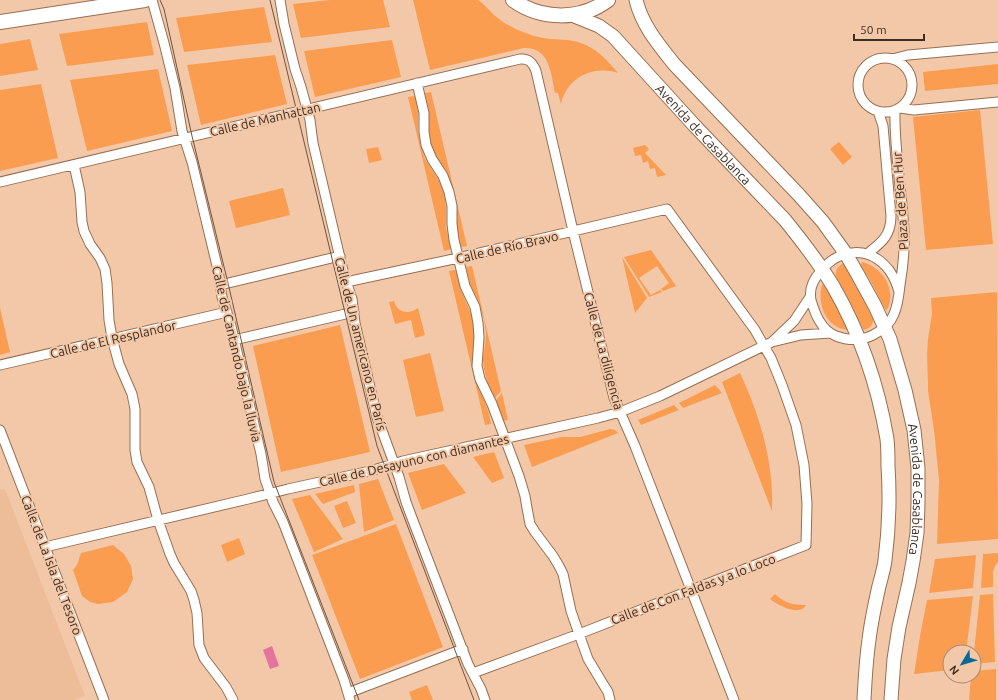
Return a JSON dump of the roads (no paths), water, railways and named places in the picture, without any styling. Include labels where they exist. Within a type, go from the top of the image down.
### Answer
[{"type":"main road","points":[[0,22],[145,0]]},
{"type":"main road","points":[[513,0],[521,6],[547,15],[572,15],[582,13],[592,10],[608,0]]},
{"type":"main road","name":"Avenida de Casablanca","points":[[636,0],[647,28],[670,59],[800,195],[823,222],[846,254],[875,306],[895,355],[914,430],[918,468],[918,503],[917,533],[894,659],[891,700]]},
{"type":"main road","name":"Avenida de Casablanca","points":[[572,15],[599,26],[616,39],[670,100],[785,220],[798,235],[822,269],[849,317],[859,340],[880,400],[887,441],[889,476],[885,561],[869,639],[864,700]]},
{"type":"street","name":"Calle de Cantando bajo la lluvia","points":[[152,0],[173,81],[179,119],[192,162],[218,270],[224,304],[261,454],[265,479],[283,522],[349,696]]},
{"type":"street","name":"Calle de Un americano en París","points":[[280,0],[291,54],[307,109],[313,143],[346,282],[352,299],[356,327],[377,417],[412,518],[463,649],[485,700]]},
{"type":"street","points":[[998,47],[875,59],[862,70],[858,86],[864,102],[878,111],[887,112],[897,109],[914,110],[998,102]]},
{"type":"street","points":[[892,58],[905,67],[910,73],[912,81],[910,96],[906,102],[897,109]]},
{"type":"street","name":"Calle de Manhattan","points":[[0,182],[520,59],[530,61]]},
{"type":"street","name":"Calle de La diligencia","points":[[530,61],[534,65],[536,71],[614,398],[635,446],[734,700]]},
{"type":"street","points":[[417,83],[424,113],[426,145],[432,159],[447,184],[451,199],[452,232],[465,286],[475,307],[479,337],[478,366],[480,379],[492,404],[523,489],[530,524],[561,570],[565,582],[570,611],[588,660],[608,692],[610,700]]},
{"type":"street","name":"Plaza de Ben Hur","points":[[897,109],[895,134],[904,232],[903,266],[899,292]]},
{"type":"street","name":"Plaza de Ben Hur","points":[[867,254],[885,238],[891,224],[883,126],[878,111]]},
{"type":"street","points":[[74,165],[80,192],[84,231],[105,269],[112,338],[119,364],[132,394],[135,409],[135,450],[137,462],[149,487],[158,520],[174,563],[191,591],[196,613],[199,645],[204,658],[226,687],[233,700]]},
{"type":"street","name":"Calle de Río Bravo","points":[[346,282],[458,258],[666,209],[755,330],[768,344]]},
{"type":"street","points":[[855,252],[867,254],[878,260],[894,277],[899,292],[897,307],[889,324],[885,328],[872,336],[859,340],[849,340],[830,333],[825,329],[816,316],[810,297],[811,289],[816,277],[822,269],[835,258],[855,252]]},
{"type":"street","points":[[220,285],[340,256]]},
{"type":"street","name":"Calle de Desayuno con diamantes","points":[[768,344],[794,321],[810,297]]},
{"type":"street","name":"Calle de El Resplandor","points":[[0,365],[227,312]]},
{"type":"street","points":[[234,340],[354,312]]},
{"type":"street","name":"Calle de Desayuno con diamantes","points":[[45,547],[504,438],[620,412],[660,396],[768,344],[801,335],[830,333]]},
{"type":"street","name":"Calle de Con Faldas y a lo Loco","points":[[579,634],[806,545],[807,504],[804,465],[796,425],[768,344]]},
{"type":"street","name":"Calle de La Isla del Tesoro","points":[[0,430],[104,700]]},
{"type":"street","points":[[473,673],[579,634]]},
{"type":"street","points":[[349,696],[463,649]]},
{"type":"tram line","points":[[160,0],[164,9],[192,136],[274,482],[359,700]]},
{"type":"tram line","points":[[270,0],[377,446],[474,700]]}]
